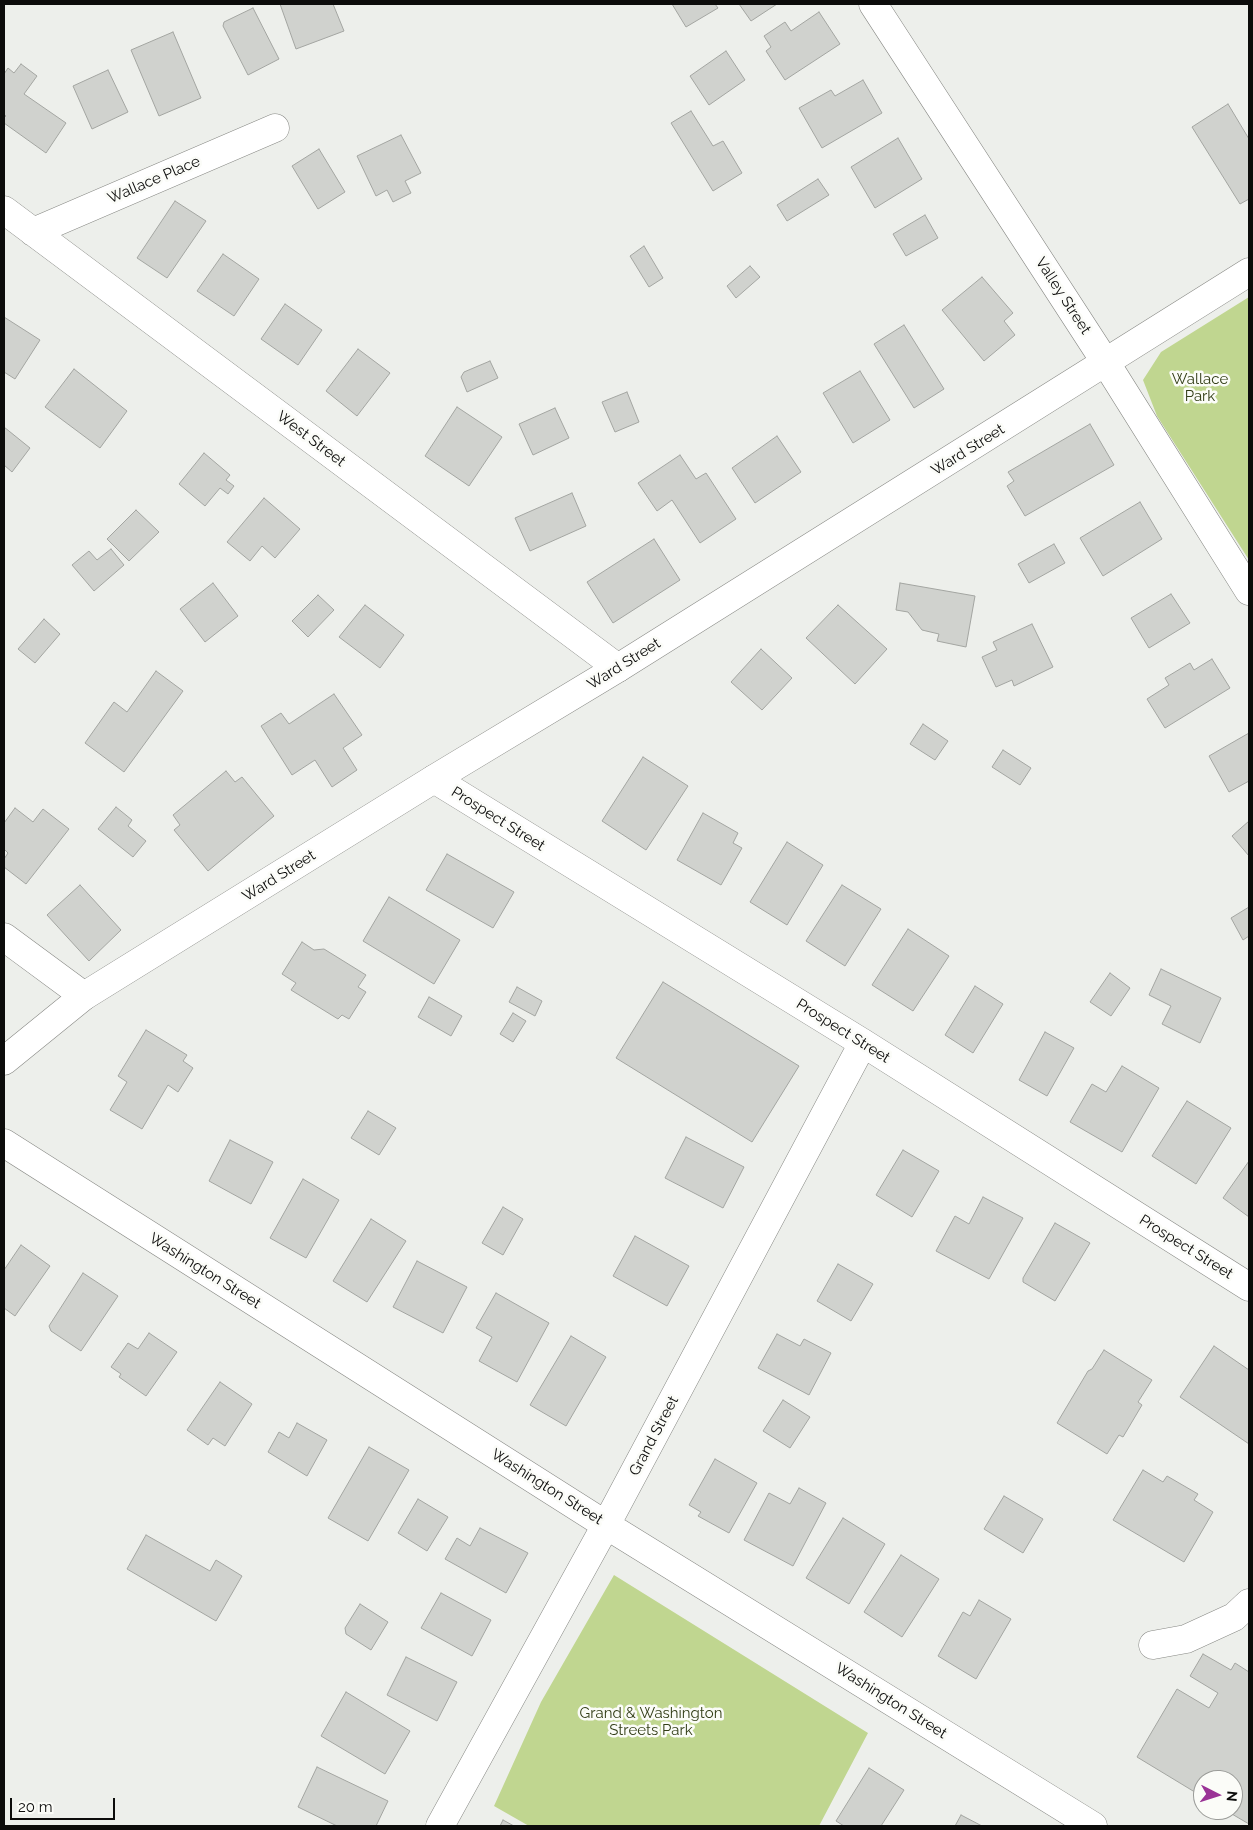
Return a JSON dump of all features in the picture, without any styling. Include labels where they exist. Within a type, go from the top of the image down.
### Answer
[{"type":"street","name":"Valley Street","points":[[873,4],[1106,363],[1249,591]]},
{"type":"street","name":"Wallace Place","points":[[33,232],[275,128]]},
{"type":"street","name":"West Street","points":[[4,210],[618,668]]},
{"type":"street","name":"Ward Street","points":[[4,1061],[84,996],[434,779],[618,668],[1249,272]]},
{"type":"street","name":"Prospect Street","points":[[434,779],[863,1043],[1249,1287]]},
{"type":"street","points":[[4,937],[84,996]]},
{"type":"street","name":"Grand Street","points":[[440,1826],[606,1525],[863,1043]]},
{"type":"street","name":"Washington Street","points":[[4,1144],[606,1525],[1093,1826]]},
{"type":"street","points":[[1153,1645],[1186,1639],[1234,1617],[1249,1603]]},
{"type":"green space","name":"Wallace Park","points":[[1249,297],[1249,560],[1157,416],[1143,380],[1161,352]]},
{"type":"green space","name":"Grand & Washington Streets Park","points":[[614,1575],[868,1733],[819,1826],[529,1826],[494,1806],[541,1702]]},
{"type":"building","points":[[280,4],[333,4],[344,31],[296,49]]},
{"type":"building","points":[[672,4],[715,4],[718,8],[686,27]]},
{"type":"building","points":[[739,4],[777,4],[751,21]]},
{"type":"building","points":[[253,8],[279,59],[248,75],[223,26],[224,22]]},
{"type":"building","points":[[819,12],[840,44],[785,80],[766,51],[771,47],[764,36],[785,22],[791,31]]},
{"type":"building","points":[[173,32],[201,98],[159,116],[131,50]]},
{"type":"building","points":[[726,51],[745,80],[709,105],[690,76]]},
{"type":"building","points":[[21,64],[37,76],[24,94],[66,123],[46,153],[4,123],[6,116],[4,114],[4,74],[8,68],[14,73]]},
{"type":"building","points":[[108,70],[128,112],[92,129],[73,86]]},
{"type":"building","points":[[863,80],[882,113],[822,148],[799,108],[831,90],[835,96]]},
{"type":"building","points":[[1228,104],[1249,139],[1249,199],[1240,204],[1192,127]]},
{"type":"building","points":[[691,111],[713,146],[723,141],[742,173],[713,191],[671,123]]},
{"type":"building","points":[[401,135],[421,173],[405,181],[411,193],[393,202],[387,190],[376,196],[357,156]]},
{"type":"building","points":[[898,138],[922,179],[875,208],[851,167]]},
{"type":"building","points":[[319,149],[345,192],[318,209],[292,166]]},
{"type":"building","points":[[818,179],[829,195],[787,221],[777,205]]},
{"type":"building","points":[[175,201],[206,221],[167,278],[137,258]]},
{"type":"building","points":[[925,215],[938,238],[906,256],[893,234]]},
{"type":"building","points":[[644,246],[663,278],[649,287],[630,256]]},
{"type":"building","points":[[223,254],[259,279],[234,316],[197,291]]},
{"type":"building","points":[[750,266],[760,277],[736,298],[727,286]]},
{"type":"building","points":[[982,277],[1013,313],[1004,321],[1015,335],[984,361],[942,310]]},
{"type":"building","points":[[285,304],[322,330],[298,365],[261,339]]},
{"type":"building","points":[[4,317],[40,340],[15,379],[4,372]]},
{"type":"building","points":[[904,325],[944,389],[914,408],[874,344]]},
{"type":"building","points":[[358,349],[390,373],[357,416],[326,391]]},
{"type":"building","points":[[490,361],[498,378],[467,392],[461,377],[464,372]]},
{"type":"building","points":[[74,369],[127,411],[100,448],[45,407]]},
{"type":"building","points":[[860,371],[890,420],[853,443],[823,393]]},
{"type":"building","points":[[627,392],[639,422],[615,432],[602,402]]},
{"type":"building","points":[[457,407],[502,437],[469,486],[425,456]]},
{"type":"building","points":[[555,408],[569,438],[533,455],[519,424]]},
{"type":"building","points":[[1090,424],[1114,465],[1025,516],[1007,486],[1014,481],[1008,472]]},
{"type":"building","points":[[4,427],[30,448],[12,472],[4,465]]},
{"type":"building","points":[[777,436],[801,472],[755,503],[732,468]]},
{"type":"building","points":[[204,453],[230,475],[226,480],[234,486],[228,494],[220,488],[205,506],[179,484]]},
{"type":"building","points":[[680,455],[696,479],[706,473],[736,519],[700,543],[672,500],[657,511],[638,483]]},
{"type":"building","points":[[572,493],[586,526],[530,551],[515,518]]},
{"type":"building","points":[[264,498],[300,529],[275,558],[262,546],[250,561],[227,542]]},
{"type":"building","points":[[1140,502],[1162,539],[1103,576],[1080,538]]},
{"type":"building","points":[[136,510],[159,532],[129,561],[107,539]]},
{"type":"building","points":[[654,539],[680,580],[613,623],[587,582]]},
{"type":"building","points":[[1054,544],[1065,563],[1029,583],[1018,564]]},
{"type":"building","points":[[111,549],[124,565],[94,591],[72,565],[89,551],[97,560]]},
{"type":"building","points":[[213,583],[238,616],[205,642],[180,609]]},
{"type":"building","points":[[900,583],[975,596],[966,647],[937,641],[939,634],[922,630],[908,612],[896,610]]},
{"type":"building","points":[[1171,594],[1190,623],[1149,648],[1131,618]]},
{"type":"building","points":[[318,595],[334,610],[308,637],[292,621]]},
{"type":"building","points":[[365,605],[404,635],[380,668],[339,637]]},
{"type":"building","points":[[838,605],[887,649],[855,684],[806,638]]},
{"type":"building","points":[[44,619],[60,634],[35,663],[18,649]]},
{"type":"building","points":[[1032,624],[1053,667],[1014,686],[1012,680],[996,687],[982,657],[997,650],[993,642]]},
{"type":"building","points":[[761,649],[792,678],[762,710],[731,682]]},
{"type":"building","points":[[1212,659],[1230,688],[1165,728],[1147,699],[1169,685],[1165,678],[1190,663],[1194,670]]},
{"type":"building","points":[[156,671],[183,691],[124,772],[85,743],[114,702],[127,712]]},
{"type":"building","points":[[334,694],[362,735],[343,748],[357,770],[332,787],[315,760],[292,775],[261,726],[281,713],[289,724]]},
{"type":"building","points":[[923,724],[948,741],[935,760],[910,744]]},
{"type":"building","points":[[1249,733],[1249,781],[1229,792],[1209,756]]},
{"type":"building","points":[[1003,750],[1031,768],[1020,785],[992,767]]},
{"type":"building","points":[[643,757],[688,786],[646,850],[602,821]]},
{"type":"building","points":[[226,771],[235,782],[242,777],[274,816],[208,871],[174,830],[180,825],[173,815]]},
{"type":"building","points":[[116,807],[132,820],[128,826],[146,841],[133,857],[98,829]]},
{"type":"building","points":[[15,808],[33,822],[43,809],[69,829],[26,884],[4,867],[4,859],[8,853],[4,849],[4,823]]},
{"type":"building","points":[[703,813],[738,833],[733,843],[742,848],[721,885],[677,860]]},
{"type":"building","points":[[1249,821],[1249,856],[1232,836]]},
{"type":"building","points":[[787,842],[823,865],[787,925],[750,902]]},
{"type":"building","points":[[447,854],[514,892],[493,928],[426,890]]},
{"type":"building","points":[[80,885],[121,930],[89,961],[47,915]]},
{"type":"building","points":[[842,885],[881,909],[845,966],[806,941]]},
{"type":"building","points":[[389,897],[460,940],[434,984],[363,941]]},
{"type":"building","points":[[1249,907],[1249,936],[1243,940],[1231,918]]},
{"type":"building","points":[[908,929],[949,956],[913,1011],[872,985]]},
{"type":"building","points":[[302,942],[314,950],[324,949],[366,975],[358,987],[366,992],[349,1019],[342,1015],[338,1019],[291,990],[296,983],[282,974]]},
{"type":"building","points":[[1161,969],[1221,998],[1200,1043],[1162,1024],[1171,1006],[1149,995]]},
{"type":"building","points":[[1110,973],[1130,988],[1111,1016],[1090,1002]]},
{"type":"building","points":[[663,982],[799,1066],[752,1142],[616,1058]]},
{"type":"building","points":[[975,986],[1003,1004],[973,1053],[945,1035]]},
{"type":"building","points":[[517,987],[542,1001],[535,1016],[509,1002]]},
{"type":"building","points":[[429,997],[462,1016],[451,1036],[418,1017]]},
{"type":"building","points":[[513,1013],[526,1021],[513,1042],[500,1034]]},
{"type":"building","points":[[146,1030],[187,1055],[183,1061],[193,1068],[178,1092],[168,1085],[142,1129],[110,1110],[127,1082],[118,1076]]},
{"type":"building","points":[[1045,1032],[1074,1048],[1047,1096],[1019,1080]]},
{"type":"building","points":[[1122,1066],[1159,1088],[1122,1152],[1070,1122],[1092,1084],[1106,1092]]},
{"type":"building","points":[[1187,1101],[1231,1128],[1196,1184],[1152,1156]]},
{"type":"building","points":[[368,1111],[396,1128],[379,1155],[351,1138]]},
{"type":"building","points":[[686,1137],[744,1167],[723,1208],[665,1178]]},
{"type":"building","points":[[230,1140],[273,1162],[251,1204],[209,1181]]},
{"type":"building","points":[[903,1150],[939,1171],[912,1217],[876,1195]]},
{"type":"building","points":[[1249,1161],[1249,1217],[1223,1198]]},
{"type":"building","points":[[303,1179],[339,1200],[306,1258],[270,1238]]},
{"type":"building","points":[[983,1197],[1023,1218],[989,1279],[936,1251],[955,1216],[969,1224]]},
{"type":"building","points":[[503,1207],[523,1219],[503,1255],[482,1243]]},
{"type":"building","points":[[371,1219],[406,1241],[367,1302],[333,1281]]},
{"type":"building","points":[[1055,1223],[1090,1243],[1055,1301],[1023,1282],[1023,1278]]},
{"type":"building","points":[[635,1236],[689,1266],[667,1306],[613,1276]]},
{"type":"building","points":[[21,1245],[50,1266],[15,1316],[4,1308],[4,1270]]},
{"type":"building","points":[[417,1261],[467,1287],[443,1333],[393,1307]]},
{"type":"building","points":[[838,1264],[873,1284],[851,1321],[817,1301]]},
{"type":"building","points":[[83,1273],[118,1296],[81,1351],[51,1331],[49,1326]]},
{"type":"building","points":[[496,1293],[549,1323],[517,1382],[479,1361],[492,1337],[476,1328]]},
{"type":"building","points":[[149,1333],[177,1352],[146,1396],[119,1377],[121,1374],[111,1367],[128,1343],[138,1349]]},
{"type":"building","points":[[777,1334],[800,1346],[804,1339],[831,1353],[809,1395],[758,1368]]},
{"type":"building","points":[[571,1336],[606,1357],[566,1426],[530,1405]]},
{"type":"building","points":[[1214,1346],[1249,1370],[1249,1444],[1180,1397]]},
{"type":"building","points":[[1104,1350],[1152,1380],[1138,1402],[1142,1405],[1123,1437],[1119,1435],[1107,1454],[1057,1423],[1088,1371],[1092,1369]]},
{"type":"building","points":[[220,1382],[252,1404],[225,1446],[213,1438],[208,1445],[187,1430]]},
{"type":"building","points":[[783,1400],[810,1417],[790,1448],[763,1431]]},
{"type":"building","points":[[297,1423],[327,1440],[307,1476],[268,1452],[279,1432],[289,1438]]},
{"type":"building","points":[[369,1447],[409,1470],[368,1541],[328,1518]]},
{"type":"building","points":[[715,1459],[757,1483],[729,1533],[698,1516],[701,1512],[689,1505]]},
{"type":"building","points":[[1143,1470],[1163,1482],[1167,1476],[1198,1494],[1194,1500],[1213,1512],[1184,1562],[1113,1520]]},
{"type":"building","points":[[799,1488],[826,1503],[793,1566],[744,1540],[769,1493],[790,1504]]},
{"type":"building","points":[[1004,1496],[1043,1519],[1023,1553],[984,1529]]},
{"type":"building","points":[[418,1499],[448,1517],[427,1551],[398,1533]]},
{"type":"building","points":[[843,1518],[885,1544],[849,1604],[806,1578]]},
{"type":"building","points":[[480,1528],[528,1553],[506,1593],[445,1559],[457,1538],[470,1546]]},
{"type":"building","points":[[146,1535],[210,1571],[216,1560],[242,1576],[216,1621],[127,1569]]},
{"type":"building","points":[[901,1555],[939,1579],[902,1637],[864,1612]]},
{"type":"building","points":[[441,1593],[491,1620],[472,1656],[421,1628]]},
{"type":"building","points":[[979,1600],[1011,1619],[976,1679],[938,1656],[963,1612],[970,1616]]},
{"type":"building","points":[[360,1604],[388,1622],[371,1650],[346,1634],[345,1628]]},
{"type":"building","points":[[1203,1654],[1231,1670],[1235,1663],[1249,1672],[1249,1824],[1242,1820],[1243,1770],[1193,1770],[1193,1791],[1137,1757],[1177,1689],[1209,1708],[1218,1693],[1190,1676]]},
{"type":"building","points":[[406,1657],[457,1682],[437,1721],[387,1695]]},
{"type":"building","points":[[346,1692],[410,1731],[385,1774],[321,1736]]},
{"type":"building","points":[[317,1767],[388,1801],[376,1826],[337,1826],[298,1807]]},
{"type":"building","points":[[869,1768],[904,1790],[881,1826],[844,1826],[836,1821]]},
{"type":"building","points":[[961,1815],[982,1826],[955,1826]]},
{"type":"building","points":[[503,1820],[514,1826],[500,1826]]}]
